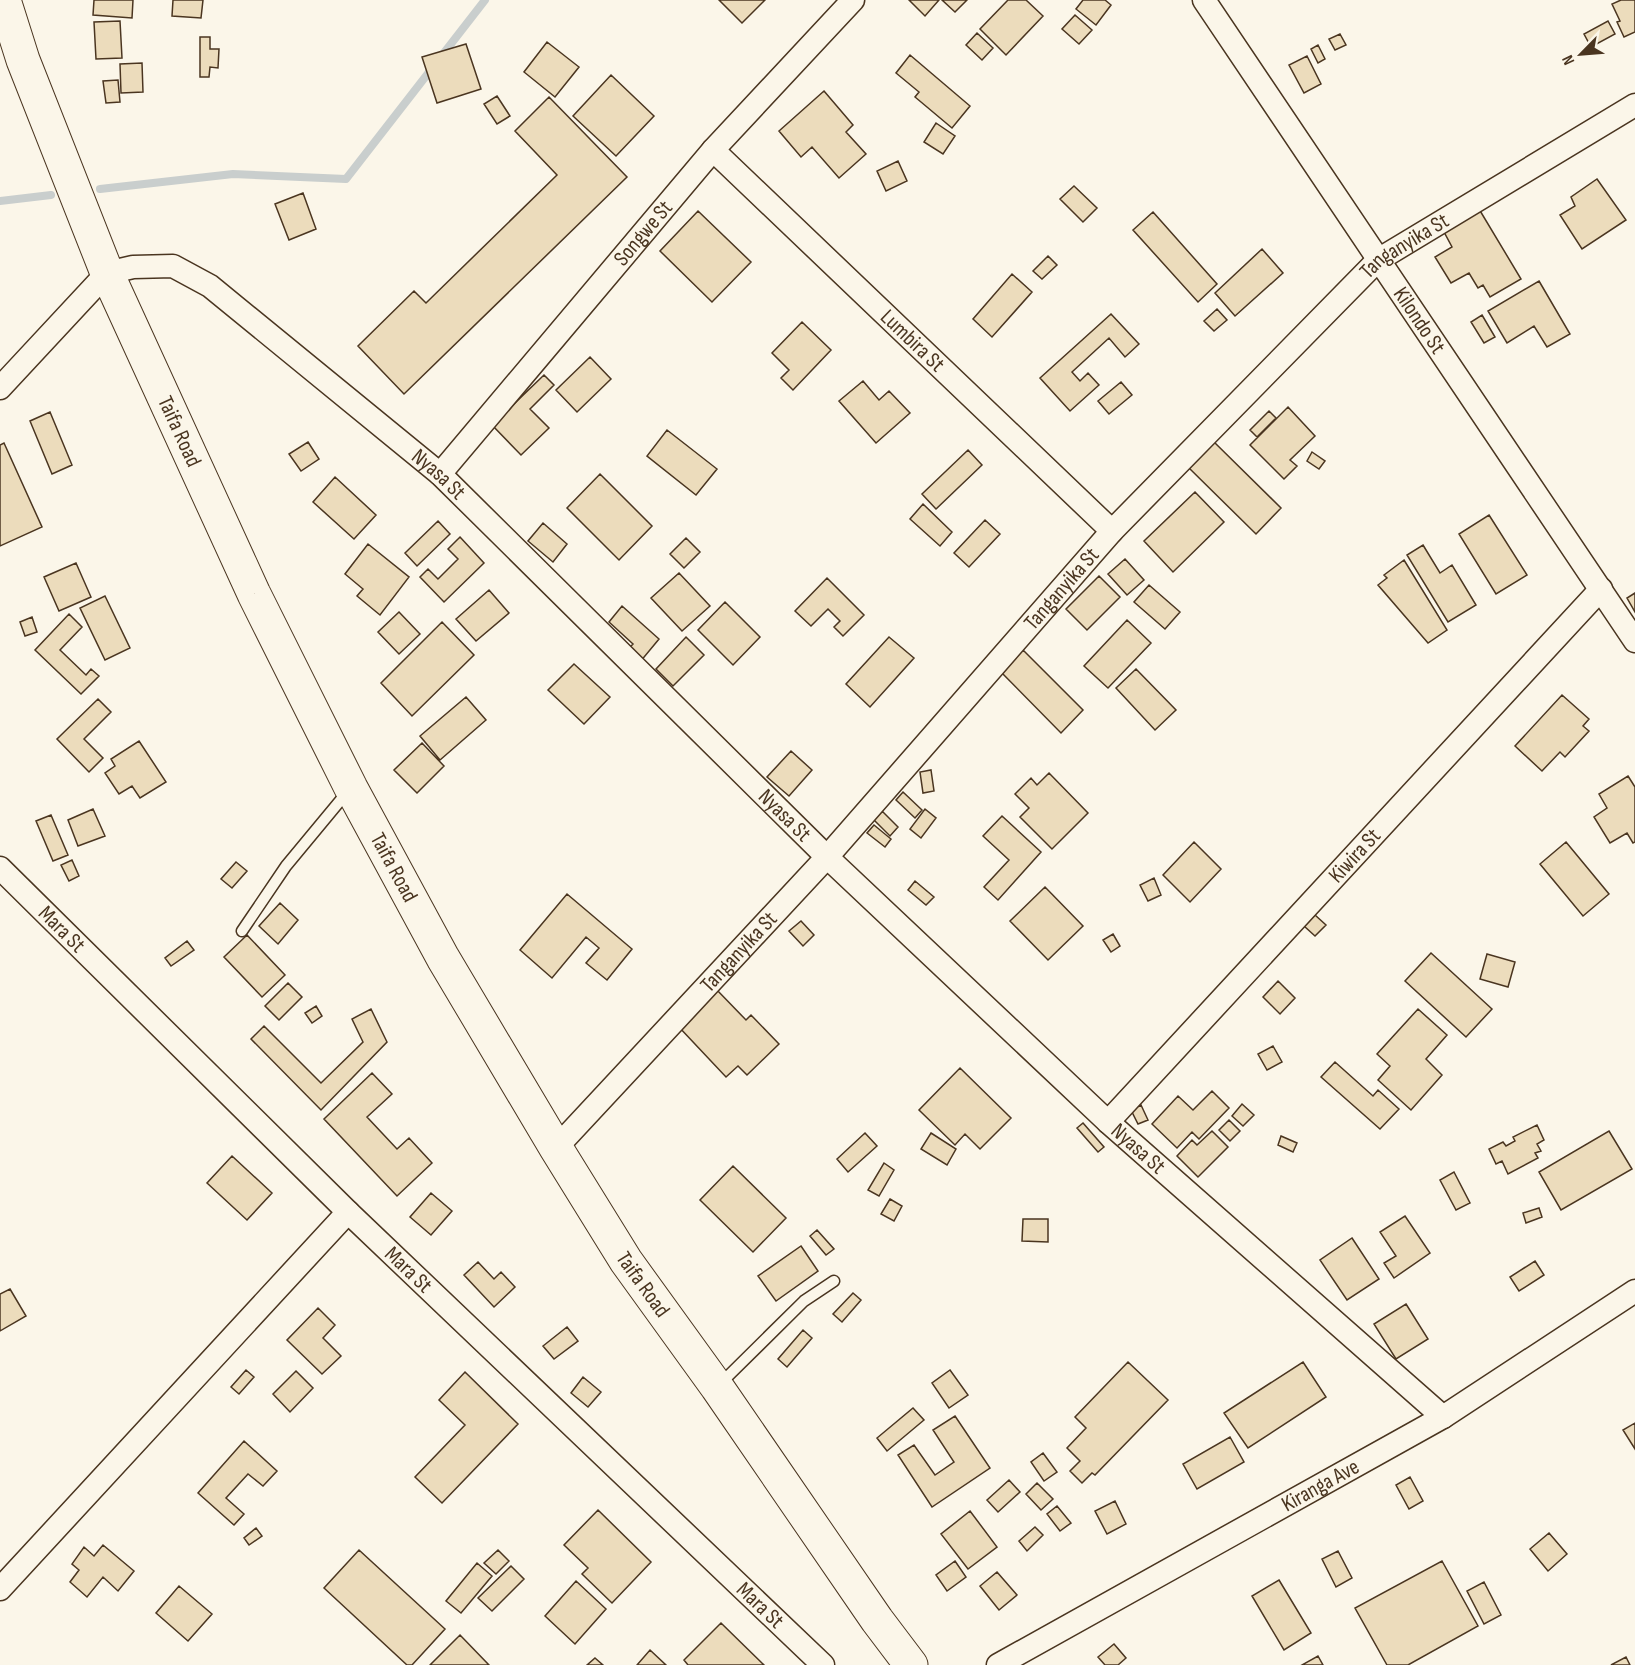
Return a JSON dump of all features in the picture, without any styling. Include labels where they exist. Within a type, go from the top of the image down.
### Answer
[{"type":"highway","name":"Taifa Road","points":[[4,0],[23,60],[107,273],[254,594],[351,788],[443,958],[626,1261],[911,1665]]},
{"type":"street","name":"Songwe St","points":[[441,474],[713,150],[853,0]]},
{"type":"street","name":"Kilondo St","points":[[1204,0],[1635,641]]},
{"type":"street","name":"Tanganyika St","points":[[556,1148],[827,857],[1112,531],[1378,260],[1635,105]]},
{"type":"street","name":"Lumbira St","points":[[713,150],[1112,531]]},
{"type":"street","name":"Nyasa St","points":[[107,273],[133,267],[173,266],[210,286],[441,474],[827,857],[1108,1122],[1443,1417]]},
{"type":"street","points":[[0,388],[107,273]]},
{"type":"street","name":"Kiwira St","points":[[1108,1122],[1600,589]]},
{"type":"street","name":"Mara St","points":[[0,868],[348,1212],[823,1665]]},
{"type":"street","points":[[0,1589],[348,1212]]},
{"type":"street","name":"Kiranga Ave","points":[[998,1665],[1443,1417],[1635,1291]]},
{"type":"lane","points":[[242,931],[286,866],[351,788]]},
{"type":"lane","points":[[717,1387],[804,1301],[834,1281]]},
{"type":"building","points":[[94,0],[133,0],[132,18],[93,15]]},
{"type":"building","points":[[173,0],[203,0],[201,18],[172,16]]},
{"type":"building","points":[[719,0],[765,0],[742,23]]},
{"type":"building","points":[[909,0],[939,0],[925,16]]},
{"type":"building","points":[[942,0],[967,0],[955,12]]},
{"type":"building","points":[[1008,0],[1026,0],[1043,16],[1006,55],[980,29]]},
{"type":"building","points":[[1083,0],[1105,0],[1111,5],[1096,25],[1076,9]]},
{"type":"building","points":[[1621,0],[1635,0],[1635,32],[1624,37],[1612,4]]},
{"type":"building","points":[[1075,15],[1092,30],[1079,44],[1062,29]]},
{"type":"building","points":[[120,21],[122,58],[96,59],[94,22]]},
{"type":"building","points":[[1608,21],[1615,34],[1591,47],[1584,34]]},
{"type":"building","points":[[977,33],[993,48],[982,60],[966,45]]},
{"type":"building","points":[[1340,34],[1346,45],[1335,50],[1329,39]]},
{"type":"building","points":[[200,37],[210,37],[210,49],[219,49],[218,68],[210,67],[209,77],[200,77]]},
{"type":"building","points":[[547,42],[579,67],[555,97],[524,72]]},
{"type":"building","points":[[466,44],[481,89],[437,103],[422,57]]},
{"type":"building","points":[[1318,45],[1325,59],[1318,63],[1311,49]]},
{"type":"building","points":[[910,55],[970,106],[952,128],[915,97],[919,92],[896,73]]},
{"type":"building","points":[[1307,56],[1321,84],[1304,93],[1289,65]]},
{"type":"building","points":[[142,63],[143,92],[121,93],[120,64]]},
{"type":"building","points":[[611,75],[654,116],[616,156],[573,116]]},
{"type":"building","points":[[118,80],[120,102],[106,103],[103,81]]},
{"type":"building","points":[[824,91],[853,125],[846,132],[866,154],[839,178],[812,147],[801,157],[779,131]]},
{"type":"building","points":[[497,96],[510,116],[497,124],[484,104]]},
{"type":"building","points":[[549,97],[627,177],[404,394],[358,346],[414,291],[426,303],[557,175],[515,131]]},
{"type":"building","points":[[936,123],[955,136],[943,154],[924,142]]},
{"type":"building","points":[[898,161],[907,181],[886,191],[877,171]]},
{"type":"building","points":[[1597,179],[1626,220],[1582,249],[1560,215],[1575,206],[1571,197]]},
{"type":"building","points":[[1074,186],[1097,208],[1083,222],[1060,199]]},
{"type":"building","points":[[303,193],[316,229],[289,240],[275,204]]},
{"type":"building","points":[[1479,209],[1521,279],[1490,297],[1483,285],[1478,288],[1469,273],[1451,283],[1435,257],[1452,247],[1443,230]]},
{"type":"building","points":[[698,211],[751,262],[712,302],[660,251]]},
{"type":"building","points":[[1153,212],[1217,284],[1198,302],[1133,230]]},
{"type":"building","points":[[1262,249],[1283,273],[1235,316],[1215,293]]},
{"type":"building","points":[[1048,256],[1057,265],[1042,279],[1033,271]]},
{"type":"building","points":[[1012,274],[1032,292],[992,337],[973,319]]},
{"type":"building","points":[[1539,281],[1570,334],[1547,347],[1534,326],[1507,343],[1488,311]]},
{"type":"building","points":[[1217,309],[1227,320],[1214,331],[1204,321]]},
{"type":"building","points":[[1111,314],[1139,344],[1125,357],[1109,338],[1072,372],[1080,381],[1088,373],[1099,385],[1070,411],[1040,378]]},
{"type":"building","points":[[1482,315],[1495,337],[1484,343],[1471,322]]},
{"type":"building","points":[[802,322],[831,350],[793,390],[781,378],[789,370],[772,353]]},
{"type":"building","points":[[590,357],[611,379],[577,412],[556,390]]},
{"type":"building","points":[[544,375],[554,385],[530,409],[549,428],[521,455],[492,425]]},
{"type":"building","points":[[863,381],[879,400],[889,391],[910,413],[876,443],[839,401]]},
{"type":"building","points":[[1121,382],[1132,395],[1109,414],[1098,401]]},
{"type":"building","points":[[1288,407],[1315,436],[1290,460],[1297,466],[1284,479],[1250,445]]},
{"type":"building","points":[[1269,411],[1276,418],[1257,437],[1250,430]]},
{"type":"building","points":[[50,412],[72,465],[52,474],[30,421]]},
{"type":"building","points":[[667,430],[717,469],[696,495],[647,456]]},
{"type":"building","points":[[1213,441],[1281,508],[1256,534],[1188,467]]},
{"type":"building","points":[[308,442],[319,459],[301,471],[289,454]]},
{"type":"building","points":[[4,443],[42,527],[0,546],[0,445]]},
{"type":"building","points":[[968,450],[982,465],[936,509],[922,494]]},
{"type":"building","points":[[1312,452],[1325,461],[1319,469],[1307,461]]},
{"type":"building","points":[[600,474],[652,526],[619,560],[567,508]]},
{"type":"building","points":[[335,477],[376,515],[354,539],[313,502]]},
{"type":"building","points":[[1195,492],[1224,522],[1173,572],[1144,541]]},
{"type":"building","points":[[923,504],[952,532],[940,546],[910,519]]},
{"type":"building","points":[[1489,515],[1527,575],[1496,594],[1459,534]]},
{"type":"building","points":[[985,520],[1000,534],[969,567],[954,553]]},
{"type":"building","points":[[438,521],[450,534],[417,566],[405,553]]},
{"type":"building","points":[[543,523],[567,544],[553,562],[528,541]]},
{"type":"building","points":[[460,537],[484,563],[444,602],[420,577],[428,569],[438,579],[458,559],[448,549]]},
{"type":"building","points":[[686,538],[700,552],[684,568],[670,554]]},
{"type":"building","points":[[368,544],[409,577],[380,615],[357,596],[363,589],[345,574]]},
{"type":"building","points":[[1423,545],[1440,573],[1452,565],[1476,605],[1448,622],[1407,555]]},
{"type":"building","points":[[1125,559],[1144,580],[1127,595],[1108,574]]},
{"type":"building","points":[[1404,560],[1447,630],[1428,643],[1378,585],[1387,578],[1384,575]]},
{"type":"building","points":[[76,563],[91,597],[59,611],[44,577]]},
{"type":"building","points":[[679,573],[710,606],[682,631],[651,598]]},
{"type":"building","points":[[1099,576],[1120,597],[1087,630],[1066,609]]},
{"type":"building","points":[[827,578],[864,615],[843,636],[834,627],[840,621],[828,609],[811,626],[795,611]]},
{"type":"building","points":[[1149,585],[1180,612],[1165,629],[1134,602]]},
{"type":"building","points":[[489,590],[509,613],[476,641],[456,619]]},
{"type":"building","points":[[1635,593],[1635,612],[1627,598]]},
{"type":"building","points":[[105,596],[130,648],[105,660],[80,608]]},
{"type":"building","points":[[725,602],[760,637],[733,665],[698,630]]},
{"type":"building","points":[[622,606],[659,639],[640,662],[627,650],[633,644],[609,622]]},
{"type":"building","points":[[399,612],[420,634],[399,654],[378,632]]},
{"type":"building","points":[[69,614],[82,627],[60,650],[86,675],[91,669],[99,676],[81,694],[35,650]]},
{"type":"building","points":[[32,617],[37,632],[25,636],[20,622]]},
{"type":"building","points":[[1127,620],[1151,643],[1108,688],[1084,666]]},
{"type":"building","points":[[442,622],[474,655],[412,716],[381,683]]},
{"type":"building","points":[[686,637],[704,655],[673,686],[656,669]]},
{"type":"building","points":[[889,637],[914,658],[870,707],[846,684]]},
{"type":"building","points":[[1023,650],[1083,710],[1061,733],[1001,672]]},
{"type":"building","points":[[574,664],[610,697],[584,724],[548,690]]},
{"type":"building","points":[[1136,669],[1176,710],[1155,730],[1116,688]]},
{"type":"building","points":[[1562,695],[1589,719],[1583,726],[1589,731],[1565,757],[1560,752],[1542,771],[1515,746]]},
{"type":"building","points":[[466,697],[486,720],[440,760],[420,736]]},
{"type":"building","points":[[98,699],[111,712],[84,739],[103,758],[89,772],[57,739]]},
{"type":"building","points":[[139,741],[166,782],[140,798],[132,786],[119,794],[105,773],[115,766],[111,759]]},
{"type":"building","points":[[422,743],[444,766],[417,793],[394,770]]},
{"type":"building","points":[[791,751],[812,770],[789,796],[767,777]]},
{"type":"building","points":[[931,770],[934,791],[923,793],[920,772]]},
{"type":"building","points":[[1049,773],[1088,813],[1052,849],[1020,817],[1029,808],[1015,794],[1031,778],[1037,785]]},
{"type":"building","points":[[1628,776],[1635,787],[1635,842],[1633,843],[1627,833],[1610,843],[1594,817],[1607,808],[1599,794]]},
{"type":"building","points":[[903,792],[922,810],[915,818],[896,800]]},
{"type":"building","points":[[93,809],[105,836],[78,846],[68,820]]},
{"type":"building","points":[[925,809],[936,818],[921,838],[910,829]]},
{"type":"building","points":[[882,811],[898,827],[890,836],[874,820]]},
{"type":"building","points":[[51,815],[68,855],[53,861],[36,821]]},
{"type":"building","points":[[1002,816],[1041,852],[998,900],[984,887],[1009,860],[983,836]]},
{"type":"building","points":[[874,825],[891,839],[885,847],[867,833]]},
{"type":"building","points":[[1194,842],[1221,869],[1190,902],[1163,875]]},
{"type":"building","points":[[1566,842],[1609,894],[1583,916],[1540,864]]},
{"type":"building","points":[[72,860],[79,876],[69,881],[61,865]]},
{"type":"building","points":[[236,862],[247,871],[232,888],[221,879]]},
{"type":"building","points":[[1154,878],[1161,895],[1148,901],[1140,885]]},
{"type":"building","points":[[915,881],[934,897],[926,905],[908,890]]},
{"type":"building","points":[[1045,887],[1083,926],[1048,960],[1010,921]]},
{"type":"building","points":[[567,894],[632,949],[607,980],[586,963],[599,948],[586,937],[552,978],[520,950]]},
{"type":"building","points":[[280,903],[298,920],[278,944],[259,926]]},
{"type":"building","points":[[1315,915],[1326,925],[1315,936],[1304,926]]},
{"type":"building","points":[[801,921],[814,935],[803,946],[789,931]]},
{"type":"building","points":[[1113,934],[1120,946],[1111,952],[1103,940]]},
{"type":"building","points":[[247,935],[285,975],[262,997],[224,957]]},
{"type":"building","points":[[187,941],[194,950],[171,966],[165,958]]},
{"type":"building","points":[[1431,953],[1492,1009],[1466,1037],[1405,981]]},
{"type":"building","points":[[1487,954],[1515,962],[1508,987],[1480,979]]},
{"type":"building","points":[[1278,981],[1295,998],[1280,1014],[1263,997]]},
{"type":"building","points":[[288,983],[302,997],[279,1020],[265,1006]]},
{"type":"building","points":[[716,989],[746,1020],[751,1015],[779,1044],[747,1075],[738,1066],[726,1077],[678,1026]]},
{"type":"building","points":[[316,1006],[322,1016],[312,1023],[305,1013]]},
{"type":"building","points":[[371,1009],[387,1042],[321,1110],[251,1039],[264,1026],[321,1083],[363,1042],[352,1019]]},
{"type":"building","points":[[1418,1009],[1447,1035],[1426,1059],[1442,1075],[1411,1110],[1378,1080],[1390,1066],[1377,1054]]},
{"type":"building","points":[[1273,1046],[1282,1062],[1267,1070],[1258,1054]]},
{"type":"building","points":[[1335,1062],[1373,1096],[1378,1090],[1399,1109],[1380,1129],[1321,1077]]},
{"type":"building","points":[[960,1068],[1011,1118],[980,1149],[965,1134],[955,1145],[919,1110]]},
{"type":"building","points":[[372,1073],[392,1094],[367,1117],[397,1149],[409,1138],[432,1163],[397,1196],[324,1119]]},
{"type":"building","points":[[1212,1091],[1229,1108],[1199,1139],[1192,1132],[1177,1148],[1152,1124],[1178,1096],[1193,1110]]},
{"type":"building","points":[[1242,1104],[1254,1115],[1243,1126],[1232,1116]]},
{"type":"building","points":[[1141,1105],[1148,1120],[1138,1124],[1131,1110]]},
{"type":"building","points":[[1229,1120],[1240,1131],[1230,1141],[1219,1130]]},
{"type":"building","points":[[1083,1123],[1104,1147],[1098,1152],[1077,1128]]},
{"type":"building","points":[[1537,1125],[1544,1140],[1537,1144],[1541,1151],[1535,1153],[1538,1158],[1508,1174],[1502,1161],[1496,1164],[1489,1149],[1503,1142],[1506,1146],[1515,1141],[1513,1137]]},
{"type":"building","points":[[1212,1131],[1228,1147],[1198,1177],[1177,1156],[1192,1140],[1197,1145]]},
{"type":"building","points":[[1609,1131],[1632,1169],[1561,1210],[1539,1172]]},
{"type":"building","points":[[865,1133],[877,1146],[848,1172],[837,1159]]},
{"type":"building","points":[[931,1133],[956,1149],[947,1165],[921,1149]]},
{"type":"building","points":[[1281,1136],[1297,1143],[1293,1152],[1278,1145]]},
{"type":"building","points":[[232,1156],[272,1193],[247,1220],[207,1183]]},
{"type":"building","points":[[884,1163],[894,1170],[879,1196],[868,1190]]},
{"type":"building","points":[[733,1166],[786,1218],[753,1252],[700,1200]]},
{"type":"building","points":[[1454,1172],[1470,1203],[1456,1210],[1440,1180]]},
{"type":"building","points":[[431,1193],[452,1211],[431,1235],[410,1217]]},
{"type":"building","points":[[890,1199],[902,1206],[894,1221],[881,1214]]},
{"type":"building","points":[[1539,1208],[1542,1217],[1526,1223],[1523,1213]]},
{"type":"building","points":[[1405,1216],[1430,1253],[1394,1278],[1384,1263],[1396,1256],[1380,1232]]},
{"type":"building","points":[[1023,1219],[1048,1219],[1048,1242],[1022,1241]]},
{"type":"building","points":[[817,1230],[834,1249],[826,1255],[810,1236]]},
{"type":"building","points":[[1352,1238],[1379,1279],[1347,1300],[1320,1260]]},
{"type":"building","points":[[801,1246],[818,1271],[776,1301],[758,1276]]},
{"type":"building","points":[[1535,1261],[1544,1275],[1519,1291],[1510,1277]]},
{"type":"building","points":[[478,1262],[494,1279],[501,1272],[515,1287],[494,1307],[464,1275]]},
{"type":"building","points":[[10,1289],[26,1316],[0,1331],[0,1294]]},
{"type":"building","points":[[853,1293],[861,1300],[842,1322],[833,1314]]},
{"type":"building","points":[[1406,1304],[1428,1339],[1396,1359],[1374,1324]]},
{"type":"building","points":[[318,1308],[335,1325],[323,1338],[341,1356],[322,1374],[287,1340]]},
{"type":"building","points":[[567,1327],[578,1341],[554,1359],[543,1346]]},
{"type":"building","points":[[803,1330],[812,1338],[787,1367],[778,1359]]},
{"type":"building","points":[[1128,1362],[1168,1400],[1095,1475],[1092,1473],[1082,1483],[1070,1471],[1080,1461],[1067,1448],[1086,1428],[1075,1417]]},
{"type":"building","points":[[1303,1362],[1326,1397],[1248,1448],[1224,1413]]},
{"type":"building","points":[[246,1370],[254,1377],[239,1394],[231,1387]]},
{"type":"building","points":[[950,1370],[968,1395],[949,1408],[932,1383]]},
{"type":"building","points":[[296,1371],[313,1388],[290,1412],[273,1394]]},
{"type":"building","points":[[465,1372],[518,1424],[442,1503],[415,1477],[465,1425],[439,1400]]},
{"type":"building","points":[[583,1377],[601,1392],[588,1407],[571,1393]]},
{"type":"building","points":[[913,1408],[924,1420],[887,1451],[877,1438]]},
{"type":"building","points":[[955,1416],[990,1468],[932,1507],[898,1455],[914,1445],[935,1475],[954,1462],[933,1430]]},
{"type":"building","points":[[1635,1423],[1635,1449],[1623,1430]]},
{"type":"building","points":[[1230,1437],[1244,1462],[1197,1489],[1183,1464]]},
{"type":"building","points":[[244,1441],[277,1471],[263,1486],[248,1474],[226,1498],[244,1514],[234,1525],[198,1493]]},
{"type":"building","points":[[1043,1453],[1057,1472],[1044,1481],[1031,1462]]},
{"type":"building","points":[[1410,1477],[1423,1501],[1409,1509],[1396,1485]]},
{"type":"building","points":[[1009,1480],[1020,1492],[998,1512],[987,1500]]},
{"type":"building","points":[[1037,1483],[1053,1499],[1041,1510],[1026,1494]]},
{"type":"building","points":[[1115,1501],[1126,1524],[1107,1534],[1095,1511]]},
{"type":"building","points":[[1057,1506],[1071,1523],[1060,1531],[1047,1514]]},
{"type":"building","points":[[598,1510],[651,1562],[612,1603],[582,1574],[588,1568],[564,1545]]},
{"type":"building","points":[[970,1511],[997,1547],[968,1569],[941,1534]]},
{"type":"building","points":[[1035,1527],[1043,1535],[1027,1551],[1019,1541]]},
{"type":"building","points":[[256,1528],[262,1536],[249,1545],[244,1538]]},
{"type":"building","points":[[1549,1533],[1567,1554],[1548,1571],[1530,1549]]},
{"type":"building","points":[[103,1545],[134,1571],[118,1591],[103,1577],[87,1597],[70,1582],[79,1570],[72,1564],[84,1547],[94,1556]]},
{"type":"building","points":[[359,1550],[445,1629],[412,1665],[407,1665],[324,1588]]},
{"type":"building","points":[[498,1550],[509,1561],[496,1574],[484,1563]]},
{"type":"building","points":[[1338,1551],[1352,1578],[1336,1587],[1322,1559]]},
{"type":"building","points":[[955,1561],[966,1577],[947,1591],[936,1575]]},
{"type":"building","points":[[1442,1561],[1478,1626],[1408,1665],[1387,1665],[1355,1608]]},
{"type":"building","points":[[477,1563],[492,1576],[461,1613],[446,1601]]},
{"type":"building","points":[[511,1566],[524,1579],[492,1611],[478,1598]]},
{"type":"building","points":[[997,1572],[1017,1595],[999,1610],[980,1586]]},
{"type":"building","points":[[1279,1580],[1311,1633],[1284,1650],[1252,1596]]},
{"type":"building","points":[[576,1581],[606,1609],[575,1644],[545,1616]]},
{"type":"building","points":[[1484,1582],[1501,1615],[1484,1624],[1467,1591]]},
{"type":"building","points":[[179,1586],[212,1614],[188,1641],[156,1613]]},
{"type":"building","points":[[721,1623],[764,1665],[688,1665],[684,1660]]},
{"type":"building","points":[[460,1635],[489,1665],[430,1665]]},
{"type":"building","points":[[1114,1644],[1126,1658],[1118,1665],[1105,1665],[1098,1657]]},
{"type":"building","points":[[650,1650],[666,1665],[637,1665]]},
{"type":"building","points":[[1318,1656],[1323,1665],[1302,1665]]},
{"type":"building","points":[[1626,1657],[1630,1665],[1611,1665]]},
{"type":"building","points":[[595,1658],[603,1665],[587,1665]]},
{"type":"waterway","points":[[440,58],[485,0]]},
{"type":"waterway","points":[[100,189],[233,174],[346,179],[433,67]]},
{"type":"waterway","points":[[0,201],[51,195]]}]
